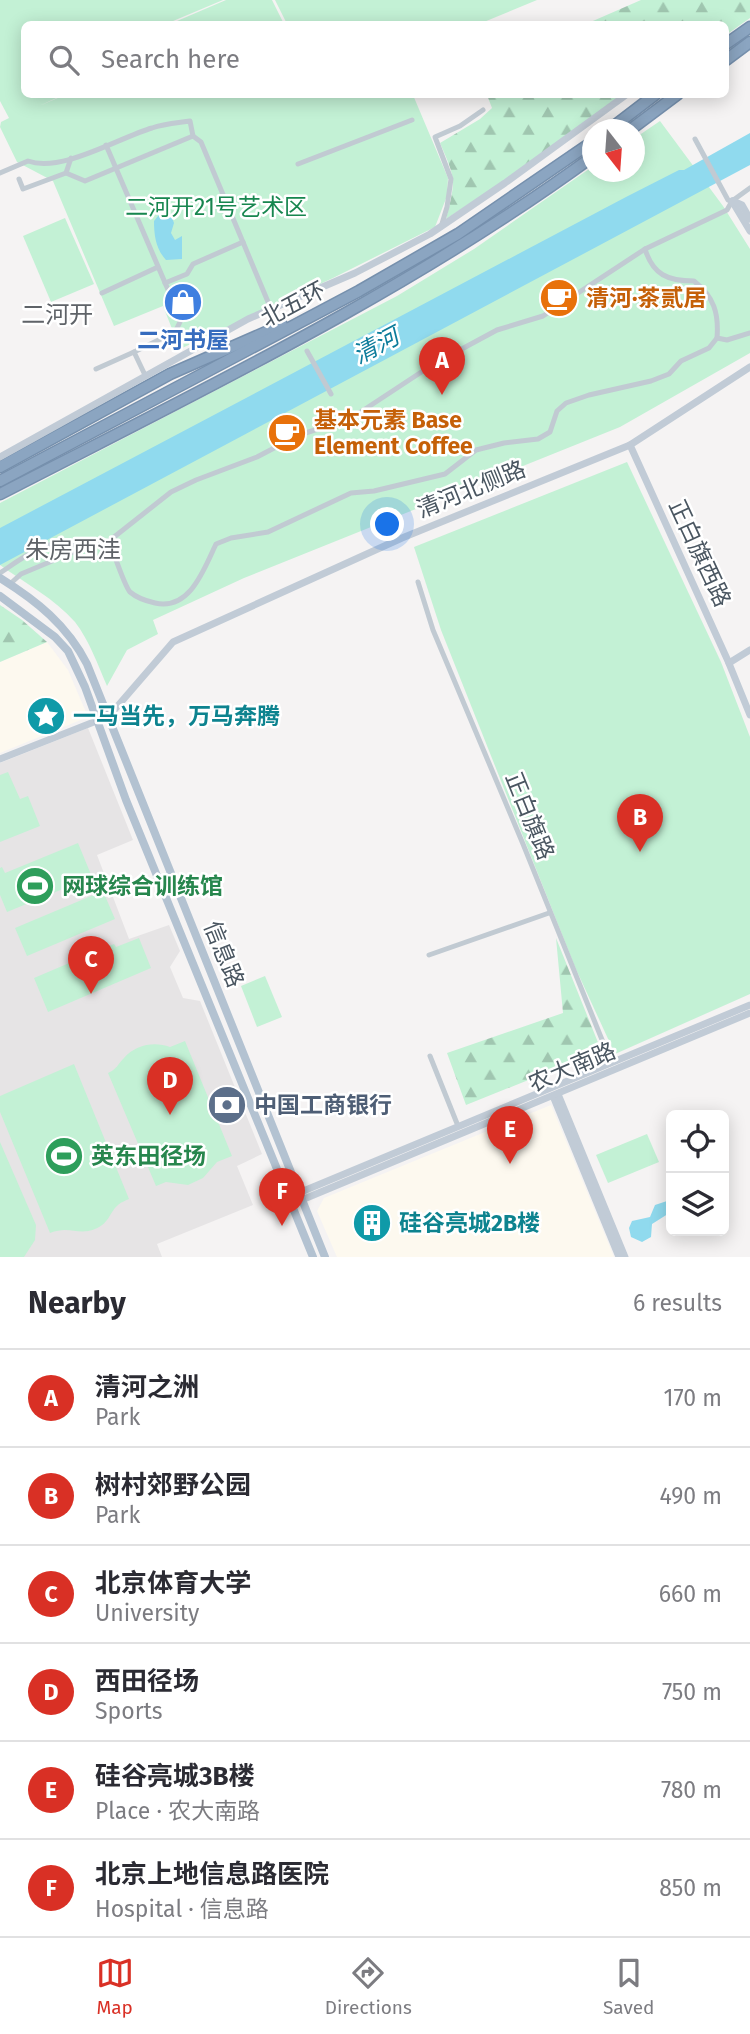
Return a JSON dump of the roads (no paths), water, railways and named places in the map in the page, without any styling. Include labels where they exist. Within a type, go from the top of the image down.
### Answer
[{"type":"highway","points":[[729,42],[750,27]]},
{"type":"highway","points":[[729,58],[750,42]]},
{"type":"highway","points":[[623,119],[651,98]]},
{"type":"highway","points":[[645,119],[673,98]]},
{"type":"highway","name":"北五环","points":[[0,481],[359,291],[458,234],[582,149]]},
{"type":"highway","name":"北五环","points":[[0,494],[377,296],[464,244],[582,164]]},
{"type":"highway","points":[[0,467],[170,374],[359,291]]},
{"type":"main road","name":"信息路","points":[[0,578],[51,614],[71,636],[87,664],[325,1257]]},
{"type":"main road","name":"信息路","points":[[0,596],[32,618],[68,651],[85,687],[126,800],[313,1257]]},
{"type":"street","points":[[0,457],[248,319],[355,273],[441,227],[621,98]]},
{"type":"street","points":[[441,227],[451,179],[435,137],[460,126],[483,110]]},
{"type":"street","points":[[298,164],[412,120]]},
{"type":"street","points":[[0,173],[28,161],[41,166],[71,158],[154,127],[190,121],[192,136],[201,142],[271,309]]},
{"type":"street","points":[[19,179],[23,189],[66,173],[85,181],[192,136]]},
{"type":"street","points":[[695,139],[728,200],[742,205],[750,219]]},
{"type":"street","points":[[96,369],[175,332],[181,320],[106,145]]},
{"type":"street","points":[[66,173],[71,158]]},
{"type":"street","points":[[10,584],[21,574],[109,541],[171,492],[257,457],[299,435],[350,419],[432,365],[497,330],[544,316],[645,249],[727,209],[732,201],[750,188]]},
{"type":"street","points":[[732,201],[750,231]]},
{"type":"street","points":[[165,283],[187,274],[193,264],[243,242]]},
{"type":"street","points":[[109,541],[125,585],[131,593],[145,601],[162,605],[182,599],[196,584],[216,544],[231,537],[268,532],[351,493],[374,491],[445,474],[476,450],[538,439],[550,432],[558,411],[566,403],[669,374],[681,361],[709,348],[717,338],[716,309],[705,289],[694,281],[679,281],[661,276],[654,269],[645,249]]},
{"type":"street","points":[[102,293],[158,267]]},
{"type":"street","points":[[717,338],[727,340],[750,333]]},
{"type":"street","points":[[134,352],[145,375]]},
{"type":"street","points":[[309,355],[331,394]]},
{"type":"street","name":"清河北侧路","points":[[108,716],[173,642],[402,538],[630,445],[750,368]]},
{"type":"street","name":"正白旗西路","points":[[630,445],[750,715]]},
{"type":"street","points":[[0,573],[52,543],[74,543],[83,549]]},
{"type":"street","name":"正白旗路","points":[[418,582],[433,630],[611,1062]]},
{"type":"street","points":[[729,663],[750,650]]},
{"type":"street","points":[[0,759],[108,716]]},
{"type":"street","points":[[429,955],[549,913]]},
{"type":"street","name":"农大南路","points":[[301,1197],[458,1126],[750,1005]]},
{"type":"street","name":"农大南路","points":[[301,1197],[750,1013]]},
{"type":"street","points":[[430,1056],[458,1126]]},
{"type":"street","points":[[555,1095],[620,1256],[608,1257]]},
{"type":"street","points":[[291,1200],[301,1197]]},
{"type":"water","name":"清河","points":[[750,133],[750,165],[0,565],[0,528]]},
{"type":"water","points":[[162,211],[171,215],[174,223],[171,233],[175,240],[182,236],[182,259],[166,260],[158,247],[154,221]]},
{"type":"water","points":[[666,1201],[666,1215],[652,1224],[651,1237],[642,1242],[631,1237],[629,1228],[632,1221],[650,1217],[655,1205]]},
{"type":"place","name":"清河·茶贰居","points":[[559,298]]},
{"type":"place","name":"二河书屋","points":[[183,302]]},
{"type":"place","name":"清河之洲","points":[[442,395]]},
{"type":"place","name":"基本元素 Base Element Coffee","points":[[287,433]]},
{"type":"place","name":"一马当先，万马奔腾","points":[[46,716]]},
{"type":"place","name":"树村郊野公园","points":[[640,852]]},
{"type":"place","name":"网球综合训练馆","points":[[35,886]]},
{"type":"place","name":"北京体育大学","points":[[91,994]]},
{"type":"place","name":"中国工商银行","points":[[227,1105]]},
{"type":"place","name":"西田径场","points":[[170,1115]]},
{"type":"place","name":"英东田径场","points":[[64,1156]]},
{"type":"place","name":"硅谷亮城3B楼","points":[[510,1164]]},
{"type":"place","name":"硅谷亮城2B楼","points":[[372,1223]]},
{"type":"place","name":"北京上地信息路医院","points":[[282,1226]]},
{"type":"district","name":"二河开","points":[[57,315]]},
{"type":"district","name":"朱房西洼","points":[[73,550]]},
{"type":"park label","name":"二河开21号艺术区","points":[[216,207]]}]
